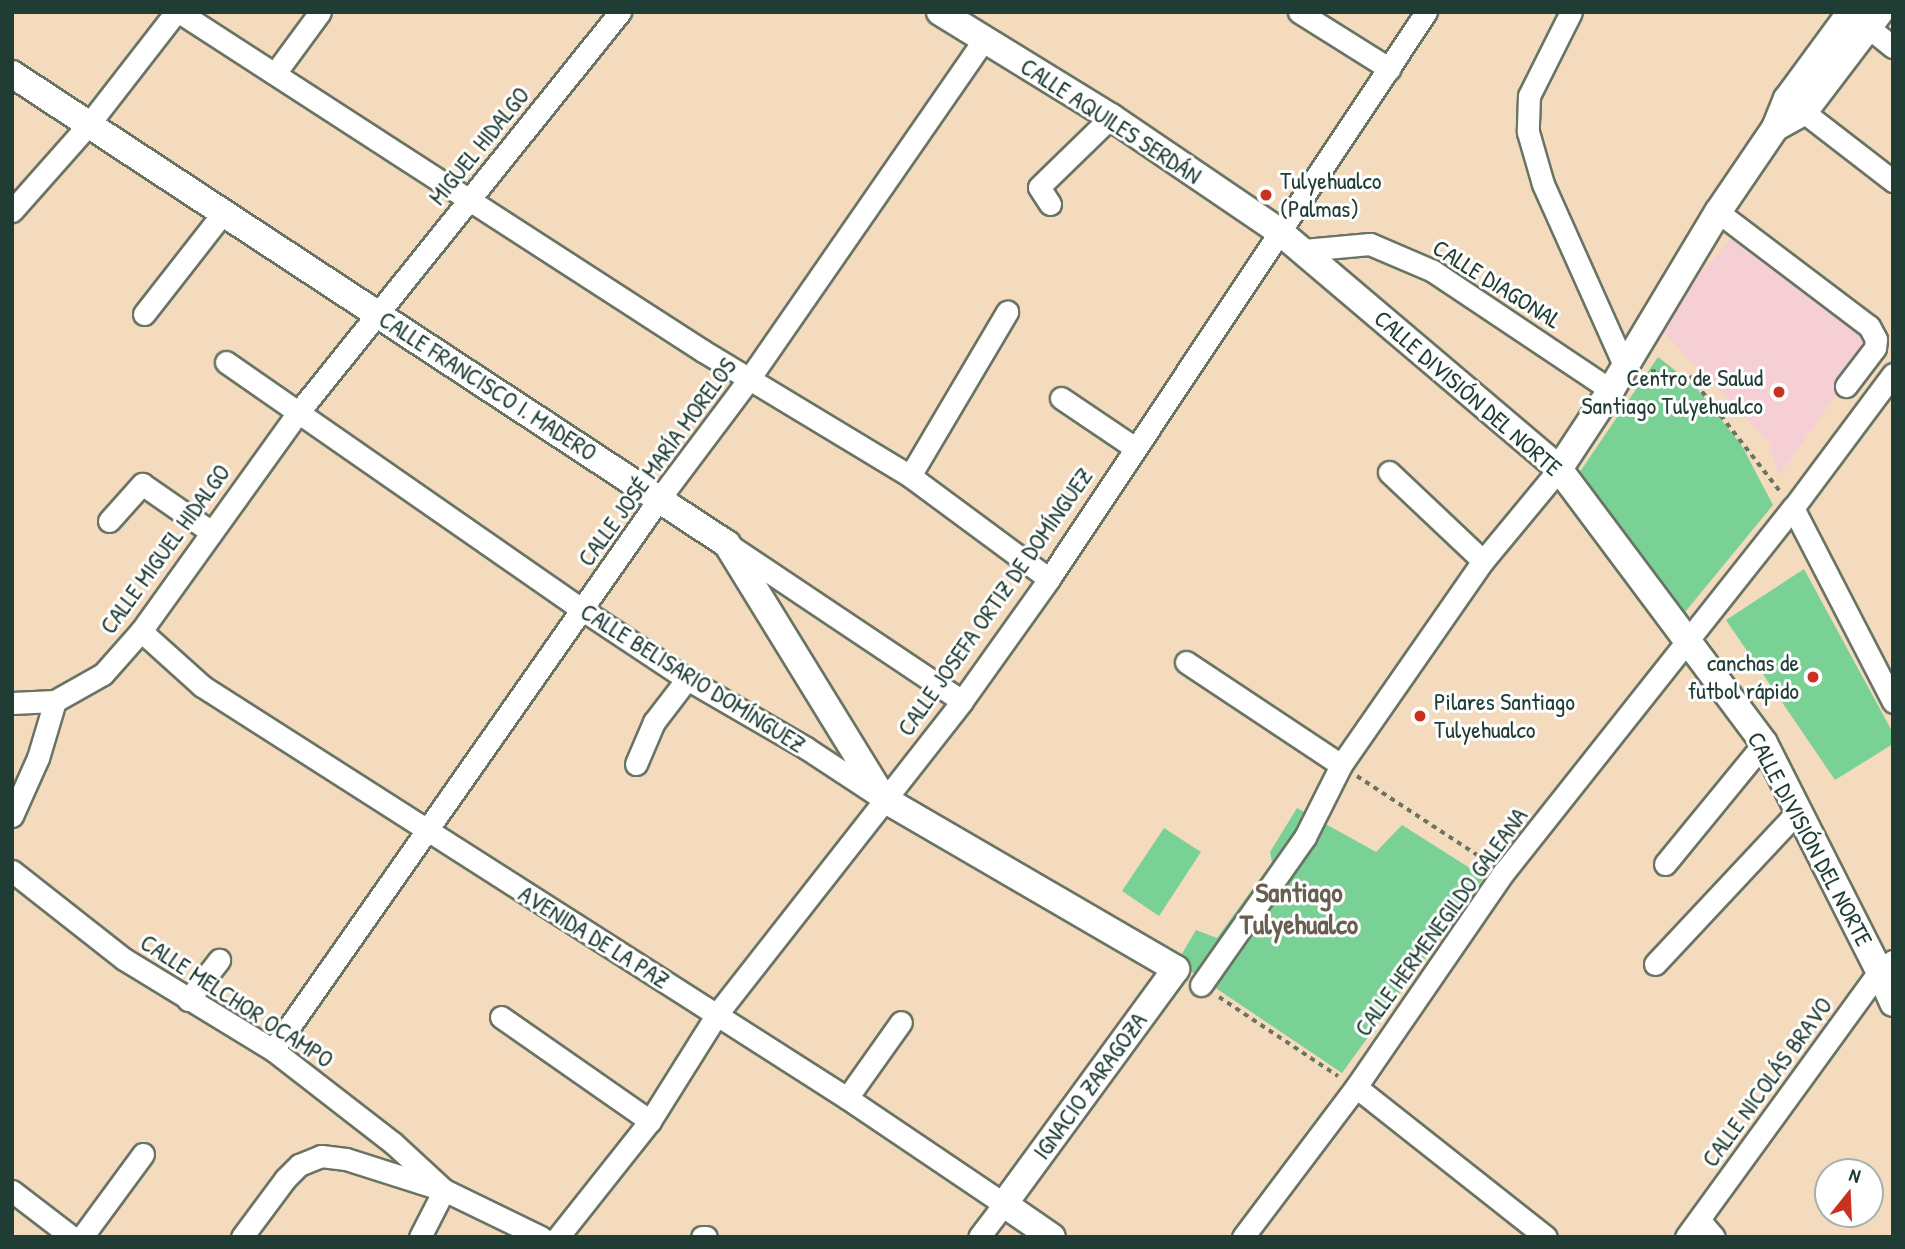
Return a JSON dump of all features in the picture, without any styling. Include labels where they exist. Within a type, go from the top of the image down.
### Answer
[{"type":"main road","name":"CALLE AQUILES SERDÁN","points":[[940,12],[1111,117],[1280,232]]},
{"type":"main road","points":[[1559,469],[1618,378],[1718,212],[1775,128],[1796,106],[1867,17]]},
{"type":"main road","name":"CALLE FRANCISCO I. MADERO","points":[[12,74],[727,544]]},
{"type":"main road","name":"CALLE DIVISIÓN DEL NORTE","points":[[1280,232],[1559,469],[1764,743],[1798,811],[1886,966],[1893,1003]]},
{"type":"main road","points":[[727,544],[884,799]]},
{"type":"main road","name":"CALLE BELISARIO DOMÍNGUEZ","points":[[884,799],[1176,969]]},
{"type":"main road","name":"IGNACIO ZARAGOZA","points":[[1004,1203],[1176,969]]},
{"type":"main road","name":"AVENIDA DE LA PAZ","points":[[1004,1203],[1052,1237]]},
{"type":"street","points":[[12,211],[89,124],[177,12],[276,72],[750,379],[910,476],[1049,579]]},
{"type":"street","points":[[276,72],[320,12]]},
{"type":"street","name":"MIGUEL HIDALGO","points":[[379,314],[620,12]]},
{"type":"street","points":[[1299,12],[1390,69]]},
{"type":"street","name":"CALLE JOSEFA ORTIZ DE DOMÍNGUEZ","points":[[558,1237],[650,1121],[717,1014],[962,701],[1049,579],[1426,12]]},
{"type":"street","points":[[1571,12],[1529,96],[1528,132],[1543,184],[1618,378]]},
{"type":"street","points":[[1867,17],[1893,47]]},
{"type":"street","name":"CALLE JOSÉ MARÍA MORELOS","points":[[273,1050],[659,499],[750,379],[984,39]]},
{"type":"street","points":[[1796,106],[1893,181]]},
{"type":"street","points":[[1050,204],[1039,187],[1111,117]]},
{"type":"street","points":[[1718,212],[1869,326],[1875,339],[1875,348],[1846,386]]},
{"type":"street","points":[[144,314],[223,213]]},
{"type":"street","name":"CALLE DIAGONAL","points":[[1304,250],[1370,244],[1433,271],[1618,378]]},
{"type":"street","points":[[910,476],[1007,312]]},
{"type":"street","name":"CALLE MIGUEL HIDALGO","points":[[55,701],[103,674],[141,631],[210,531],[298,414],[379,314]]},
{"type":"street","name":"CALLE BELISARIO DOMÍNGUEZ","points":[[226,362],[583,610],[687,679],[806,748],[884,799]]},
{"type":"street","name":"CALLE HERMENEGILDO GALEANA","points":[[1244,1237],[1356,1087],[1504,873],[1793,508],[1893,374]]},
{"type":"street","points":[[1061,398],[1135,448]]},
{"type":"street","points":[[1201,985],[1305,838],[1341,765],[1483,561],[1559,469]]},
{"type":"street","points":[[1389,472],[1483,561]]},
{"type":"street","points":[[109,521],[142,484],[210,531]]},
{"type":"street","points":[[1793,508],[1893,702]]},
{"type":"street","name":"CALLE FRANCISCO I. MADERO","points":[[727,544],[962,701]]},
{"type":"street","name":"AVENIDA DE LA PAZ","points":[[141,631],[202,685],[425,830],[717,1014],[1004,1203]]},
{"type":"street","points":[[1186,662],[1341,765]]},
{"type":"street","points":[[636,764],[654,722],[687,679]]},
{"type":"street","points":[[12,703],[55,701],[38,758],[12,816]]},
{"type":"street","points":[[1665,864],[1764,743]]},
{"type":"street","points":[[1655,964],[1798,811]]},
{"type":"street","name":"CALLE MELCHOR OCAMPO","points":[[12,871],[124,959],[273,1050],[393,1143],[444,1190],[541,1237]]},
{"type":"street","points":[[188,1000],[219,960]]},
{"type":"street","name":"CALLE NICOLÁS BRAVO","points":[[1700,1231],[1886,966]]},
{"type":"street","points":[[501,1017],[650,1121]]},
{"type":"street","points":[[847,1098],[901,1022]]},
{"type":"street","points":[[1356,1087],[1546,1237]]},
{"type":"street","points":[[82,1237],[143,1154]]},
{"type":"street","points":[[242,1237],[285,1179],[299,1165],[321,1156],[346,1159],[444,1190],[420,1237]]},
{"type":"street","points":[[12,1191],[72,1237]]},
{"type":"street","points":[[979,1237],[1004,1203]]},
{"type":"path","points":[[1618,378],[1690,376],[1793,508]]},
{"type":"path","points":[[1341,765],[1504,873]]},
{"type":"path","points":[[1201,985],[1356,1087]]},
{"type":"shaded area","name":"Centro de Salud Santiago Tulyehualco","points":[[1735,235],[1873,343],[1779,476],[1768,441],[1655,324]]},
{"type":"green space","points":[[1658,357],[1695,386],[1742,446],[1773,505],[1676,623],[1575,479]]},
{"type":"green space","name":"canchas de futbol rápido","points":[[1804,569],[1893,733],[1893,744],[1835,780],[1726,620]]},
{"type":"green space","points":[[1297,808],[1376,852],[1402,825],[1484,877],[1342,1073],[1177,962],[1196,930],[1217,938],[1272,862],[1270,852]]},
{"type":"green space","points":[[1164,828],[1201,852],[1159,916],[1122,891]]},
{"type":"place","name":"Tulyehualco (Palmas)","points":[[1266,195]]},
{"type":"place","name":"Centro de Salud Santiago Tulyehualco","points":[[1779,392]]},
{"type":"place","name":"canchas de futbol rápido","points":[[1813,677]]},
{"type":"place","name":"Pilares Santiago Tulyehualco","points":[[1420,716]]},
{"type":"district","name":"Santiago Tulyehualco","points":[[1299,908]]}]
